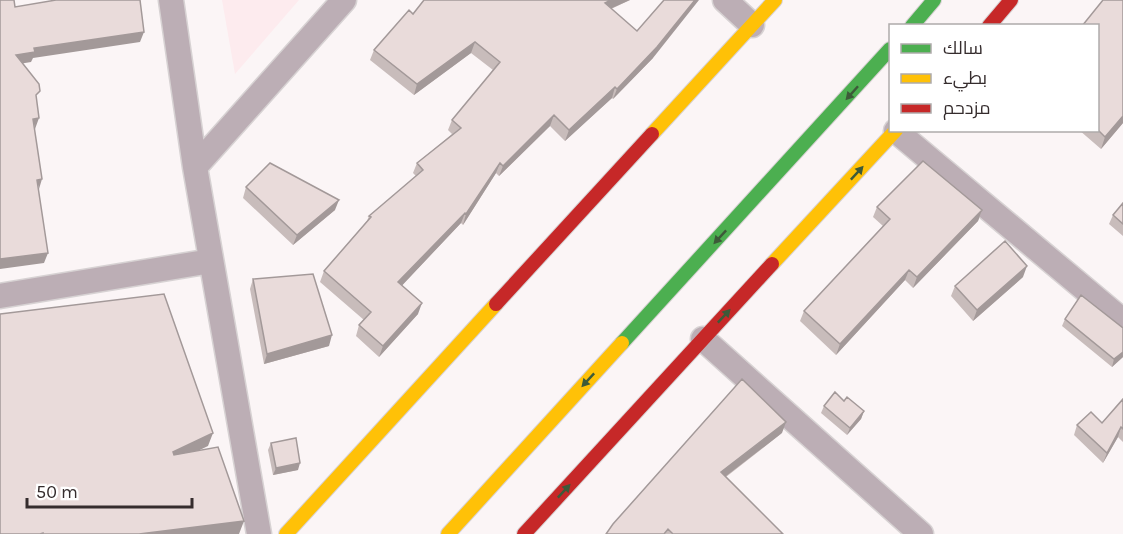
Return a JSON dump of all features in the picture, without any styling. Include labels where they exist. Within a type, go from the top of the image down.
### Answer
[{"type":"main road","points":[[286,534],[775,0]]},
{"type":"main road","points":[[914,24],[934,0]]},
{"type":"main road","points":[[990,24],[1011,0]]},
{"type":"main road","points":[[448,534],[889,51]]},
{"type":"main road","points":[[524,534],[895,132]]},
{"type":"street","points":[[171,0],[195,167],[259,534]]},
{"type":"street","points":[[195,167],[344,0]]},
{"type":"street","points":[[725,0],[752,25]]},
{"type":"street","points":[[897,132],[1123,321]]},
{"type":"street","points":[[0,296],[211,261]]},
{"type":"street","points":[[703,339],[921,534]]},
{"type":"shaded area","points":[[222,0],[299,0],[235,74]]},
{"type":"building","points":[[0,0],[14,0],[15,7],[56,0],[140,0],[144,32],[34,48],[35,52],[16,55],[39,84],[40,91],[36,95],[39,118],[33,119],[42,179],[37,180],[48,253],[0,259]]},
{"type":"building","points":[[424,0],[611,0],[605,3],[637,31],[664,0],[695,0],[657,47],[617,89],[615,87],[569,130],[554,115],[503,166],[500,163],[466,214],[398,282],[422,303],[383,346],[359,325],[371,312],[324,271],[371,217],[369,216],[423,170],[417,163],[461,128],[452,120],[500,62],[475,42],[417,84],[374,50],[409,10],[413,14]]},
{"type":"building","points":[[1103,0],[1123,0],[1123,116],[1105,137],[1099,131],[1099,24],[1084,24]]},
{"type":"building","points":[[923,161],[982,210],[917,277],[909,270],[840,344],[804,311],[890,219],[877,207]]},
{"type":"building","points":[[270,163],[339,200],[297,235],[246,187]]},
{"type":"building","points":[[1123,203],[1123,224],[1113,215]]},
{"type":"building","points":[[1005,241],[1027,266],[977,310],[955,286]]},
{"type":"building","points":[[313,274],[332,335],[267,354],[253,279]]},
{"type":"building","points":[[164,294],[213,433],[173,452],[174,455],[218,447],[244,521],[139,534],[0,534],[0,314]]},
{"type":"building","points":[[1081,295],[1123,328],[1123,352],[1114,359],[1065,319]]},
{"type":"building","points":[[742,379],[786,422],[721,472],[783,534],[673,534],[668,529],[664,534],[606,534],[613,524]]},
{"type":"building","points":[[835,392],[844,401],[847,397],[864,411],[850,428],[824,406]]},
{"type":"building","points":[[1123,399],[1123,429],[1121,427],[1107,453],[1077,425],[1091,412],[1102,423]]},
{"type":"building","points":[[296,438],[300,463],[276,468],[271,443]]},
{"type":"traffic: fast","points":[[914,24],[934,0]]},
{"type":"traffic: fast","points":[[622,343],[889,50]]},
{"type":"traffic: slow","points":[[652,134],[775,0]]},
{"type":"traffic: slow","points":[[772,264],[894,132]]},
{"type":"traffic: slow","points":[[286,534],[496,304]]},
{"type":"traffic: slow","points":[[448,534],[622,343]]},
{"type":"traffic: jam","points":[[991,24],[1011,0]]},
{"type":"traffic: jam","points":[[496,304],[652,134]]},
{"type":"traffic: jam","points":[[524,534],[772,264]]}]
